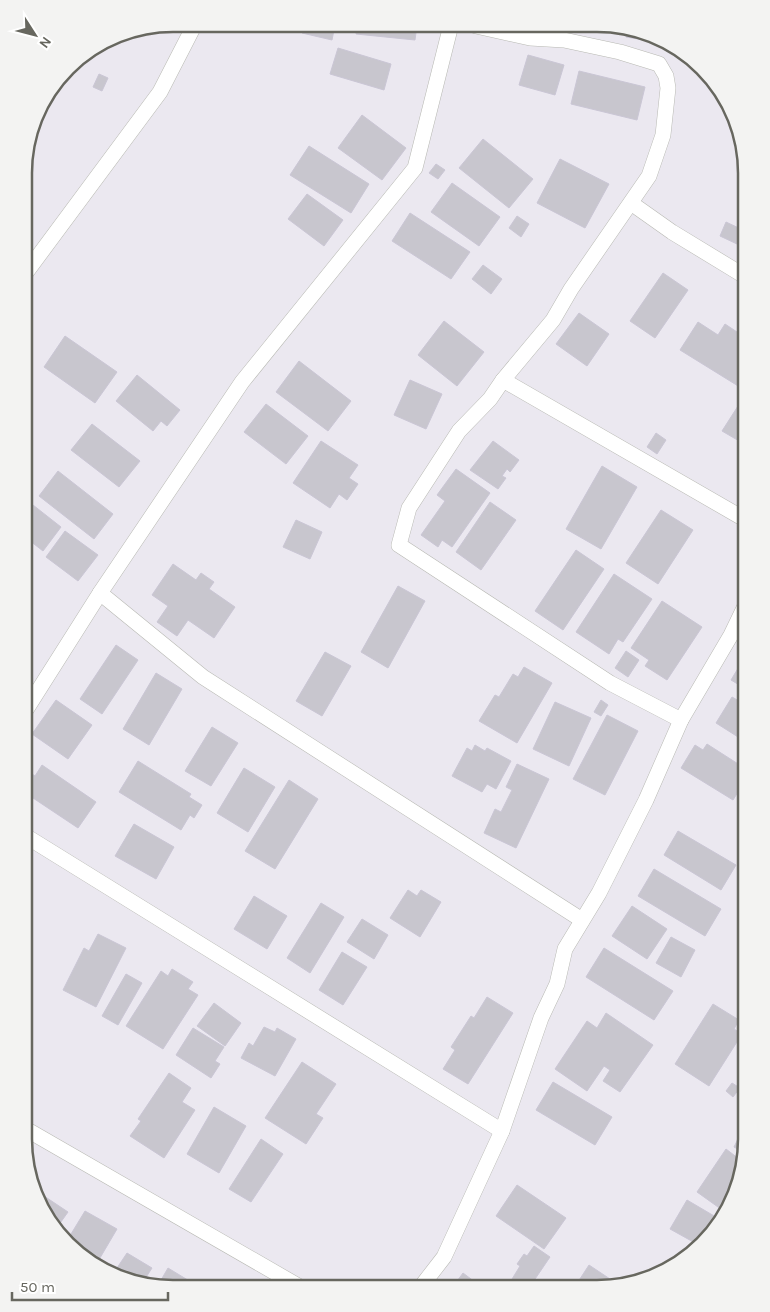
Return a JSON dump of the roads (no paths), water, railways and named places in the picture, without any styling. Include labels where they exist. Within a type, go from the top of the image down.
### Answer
[{"type":"street","points":[[32,265],[160,92],[191,32]]},
{"type":"street","points":[[32,700],[100,593],[242,382],[415,168],[449,32]]},
{"type":"street","points":[[503,32],[530,38],[564,40],[611,50],[658,64],[666,76],[668,88],[663,134],[649,176],[571,289],[553,320],[503,380],[490,399],[459,431],[409,508],[399,545],[610,683],[681,720]]},
{"type":"street","points":[[631,203],[672,232],[738,272]]},
{"type":"street","points":[[503,380],[738,515]]},
{"type":"street","points":[[100,593],[203,677],[582,920]]},
{"type":"street","points":[[426,1280],[444,1256],[502,1131],[541,1018],[557,984],[566,950],[599,893],[646,800],[681,720],[738,621]]},
{"type":"street","points":[[32,840],[502,1131]]},
{"type":"street","points":[[32,1133],[288,1280]]}]
